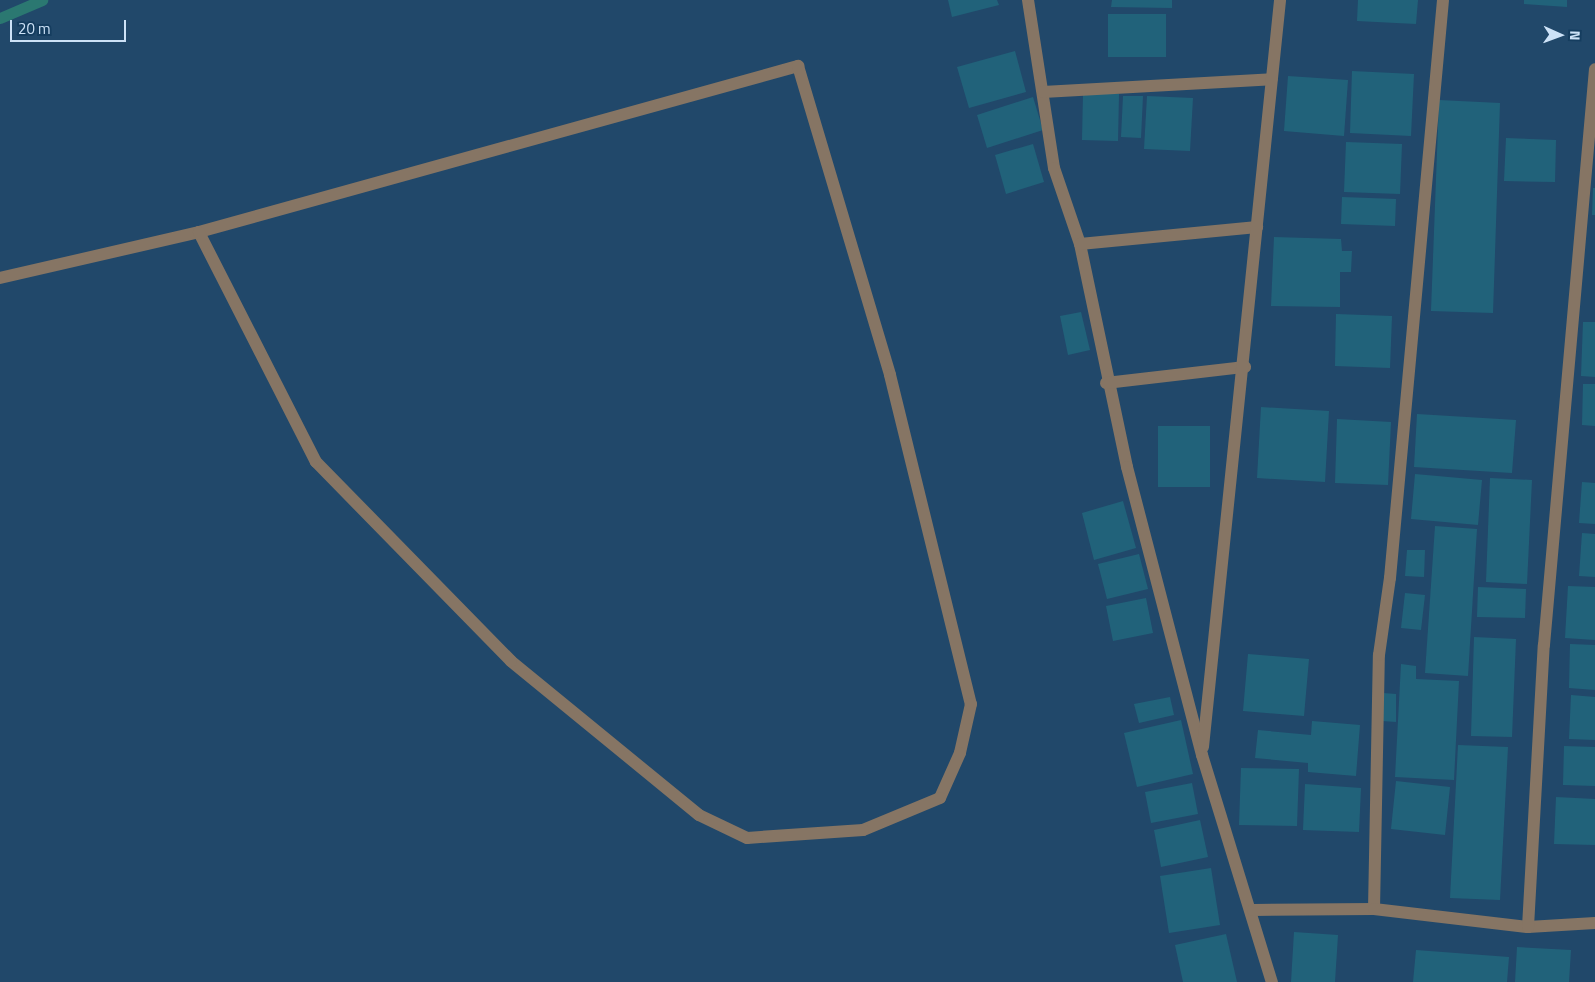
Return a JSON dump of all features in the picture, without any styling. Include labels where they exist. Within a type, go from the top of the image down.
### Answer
[{"type":"street","points":[[1028,0],[1054,168],[1080,244],[1106,383],[1202,755],[1253,910],[1272,982]]},
{"type":"street","points":[[1202,755],[1246,367],[1257,227],[1280,0]]},
{"type":"street","points":[[1374,910],[1380,655],[1390,578],[1443,0]]},
{"type":"street","points":[[0,278],[199,232],[798,66],[890,375],[971,704],[960,753],[940,798],[863,830],[747,838],[700,815],[512,661],[316,462],[199,232]]},
{"type":"street","points":[[1528,927],[1544,645],[1595,69]]},
{"type":"street","points":[[1043,92],[1272,79]]},
{"type":"street","points":[[1080,244],[1257,227]]},
{"type":"street","points":[[1106,383],[1246,367]]},
{"type":"street","points":[[1253,910],[1374,910],[1528,927],[1595,923]]},
{"type":"building","points":[[948,0],[997,0],[999,5],[952,17]]},
{"type":"building","points":[[1112,0],[1172,0],[1172,8],[1111,7]]},
{"type":"building","points":[[1358,0],[1418,0],[1416,24],[1357,21]]},
{"type":"building","points":[[1524,0],[1567,0],[1567,7],[1524,4]]},
{"type":"building","points":[[1108,14],[1166,14],[1166,57],[1108,57]]},
{"type":"building","points":[[1015,51],[1026,92],[969,108],[957,67]]},
{"type":"building","points":[[1352,71],[1414,74],[1411,136],[1350,133]]},
{"type":"building","points":[[1288,76],[1348,80],[1344,136],[1284,131]]},
{"type":"building","points":[[1083,94],[1119,94],[1118,141],[1082,140]]},
{"type":"building","points":[[1123,96],[1143,96],[1141,138],[1121,137]]},
{"type":"building","points":[[1147,96],[1193,98],[1190,151],[1144,149]]},
{"type":"building","points":[[1033,97],[1043,130],[987,148],[977,115]]},
{"type":"building","points":[[1439,100],[1500,103],[1493,313],[1431,311]]},
{"type":"building","points":[[1506,138],[1556,140],[1555,182],[1504,181]]},
{"type":"building","points":[[1346,142],[1402,144],[1400,194],[1344,192]]},
{"type":"building","points":[[1033,144],[1044,182],[1006,194],[995,155]]},
{"type":"building","points":[[1593,188],[1595,188],[1595,215],[1592,215]]},
{"type":"building","points":[[1342,197],[1396,199],[1395,226],[1341,224]]},
{"type":"building","points":[[1274,237],[1341,239],[1342,251],[1352,251],[1351,272],[1340,272],[1340,307],[1271,306]]},
{"type":"building","points":[[1081,312],[1090,350],[1068,355],[1060,316]]},
{"type":"building","points":[[1336,314],[1392,316],[1390,368],[1335,366]]},
{"type":"building","points":[[1583,322],[1595,322],[1595,377],[1581,376]]},
{"type":"building","points":[[1583,384],[1595,384],[1595,426],[1582,425]]},
{"type":"building","points":[[1261,407],[1329,411],[1325,482],[1257,478]]},
{"type":"building","points":[[1417,414],[1516,420],[1512,473],[1414,467]]},
{"type":"building","points":[[1337,419],[1391,422],[1388,485],[1335,483]]},
{"type":"building","points":[[1158,426],[1210,426],[1210,487],[1158,487]]},
{"type":"building","points":[[1415,474],[1482,480],[1478,525],[1411,519]]},
{"type":"building","points":[[1490,478],[1532,480],[1527,584],[1486,582]]},
{"type":"building","points":[[1582,482],[1595,483],[1595,524],[1579,523]]},
{"type":"building","points":[[1123,501],[1136,548],[1094,560],[1082,513]]},
{"type":"building","points":[[1435,526],[1477,529],[1468,676],[1425,673]]},
{"type":"building","points":[[1582,533],[1595,534],[1595,577],[1579,576]]},
{"type":"building","points":[[1407,550],[1425,550],[1424,577],[1405,576]]},
{"type":"building","points":[[1139,554],[1148,589],[1107,599],[1098,564]]},
{"type":"building","points":[[1568,586],[1595,587],[1595,640],[1565,638]]},
{"type":"building","points":[[1478,587],[1526,589],[1525,618],[1477,617]]},
{"type":"building","points":[[1405,593],[1425,595],[1421,630],[1401,628]]},
{"type":"building","points":[[1146,598],[1153,633],[1113,641],[1106,606]]},
{"type":"building","points":[[1474,637],[1516,639],[1512,737],[1471,736]]},
{"type":"building","points":[[1570,644],[1595,645],[1595,690],[1569,688]]},
{"type":"building","points":[[1248,654],[1309,659],[1304,716],[1243,711]]},
{"type":"building","points":[[1401,664],[1416,666],[1416,679],[1459,681],[1454,780],[1395,777]]},
{"type":"building","points":[[1383,693],[1396,694],[1396,722],[1382,721]]},
{"type":"building","points":[[1571,695],[1595,697],[1595,740],[1569,739]]},
{"type":"building","points":[[1170,697],[1174,715],[1139,723],[1134,704]]},
{"type":"building","points":[[1181,720],[1193,774],[1137,787],[1124,733]]},
{"type":"building","points":[[1312,721],[1360,725],[1356,776],[1308,772],[1308,763],[1255,758],[1258,730],[1311,735]]},
{"type":"building","points":[[1458,745],[1508,747],[1500,900],[1450,898]]},
{"type":"building","points":[[1564,746],[1595,747],[1595,786],[1563,785]]},
{"type":"building","points":[[1241,768],[1299,769],[1297,826],[1239,825]]},
{"type":"building","points":[[1396,781],[1450,787],[1445,835],[1391,829]]},
{"type":"building","points":[[1192,783],[1198,814],[1151,823],[1145,792]]},
{"type":"building","points":[[1305,784],[1361,788],[1359,832],[1303,830]]},
{"type":"building","points":[[1556,797],[1595,799],[1595,845],[1554,844]]},
{"type":"building","points":[[1200,820],[1208,857],[1161,867],[1154,830]]},
{"type":"building","points":[[1211,868],[1220,925],[1169,933],[1160,876]]},
{"type":"building","points":[[1294,932],[1338,935],[1335,982],[1291,982]]},
{"type":"building","points":[[1226,934],[1237,982],[1183,982],[1175,945]]},
{"type":"building","points":[[1517,947],[1571,950],[1569,982],[1515,982]]},
{"type":"building","points":[[1416,950],[1509,957],[1507,982],[1413,982]]},
{"type":"waterway","points":[[0,18],[42,0]]}]
